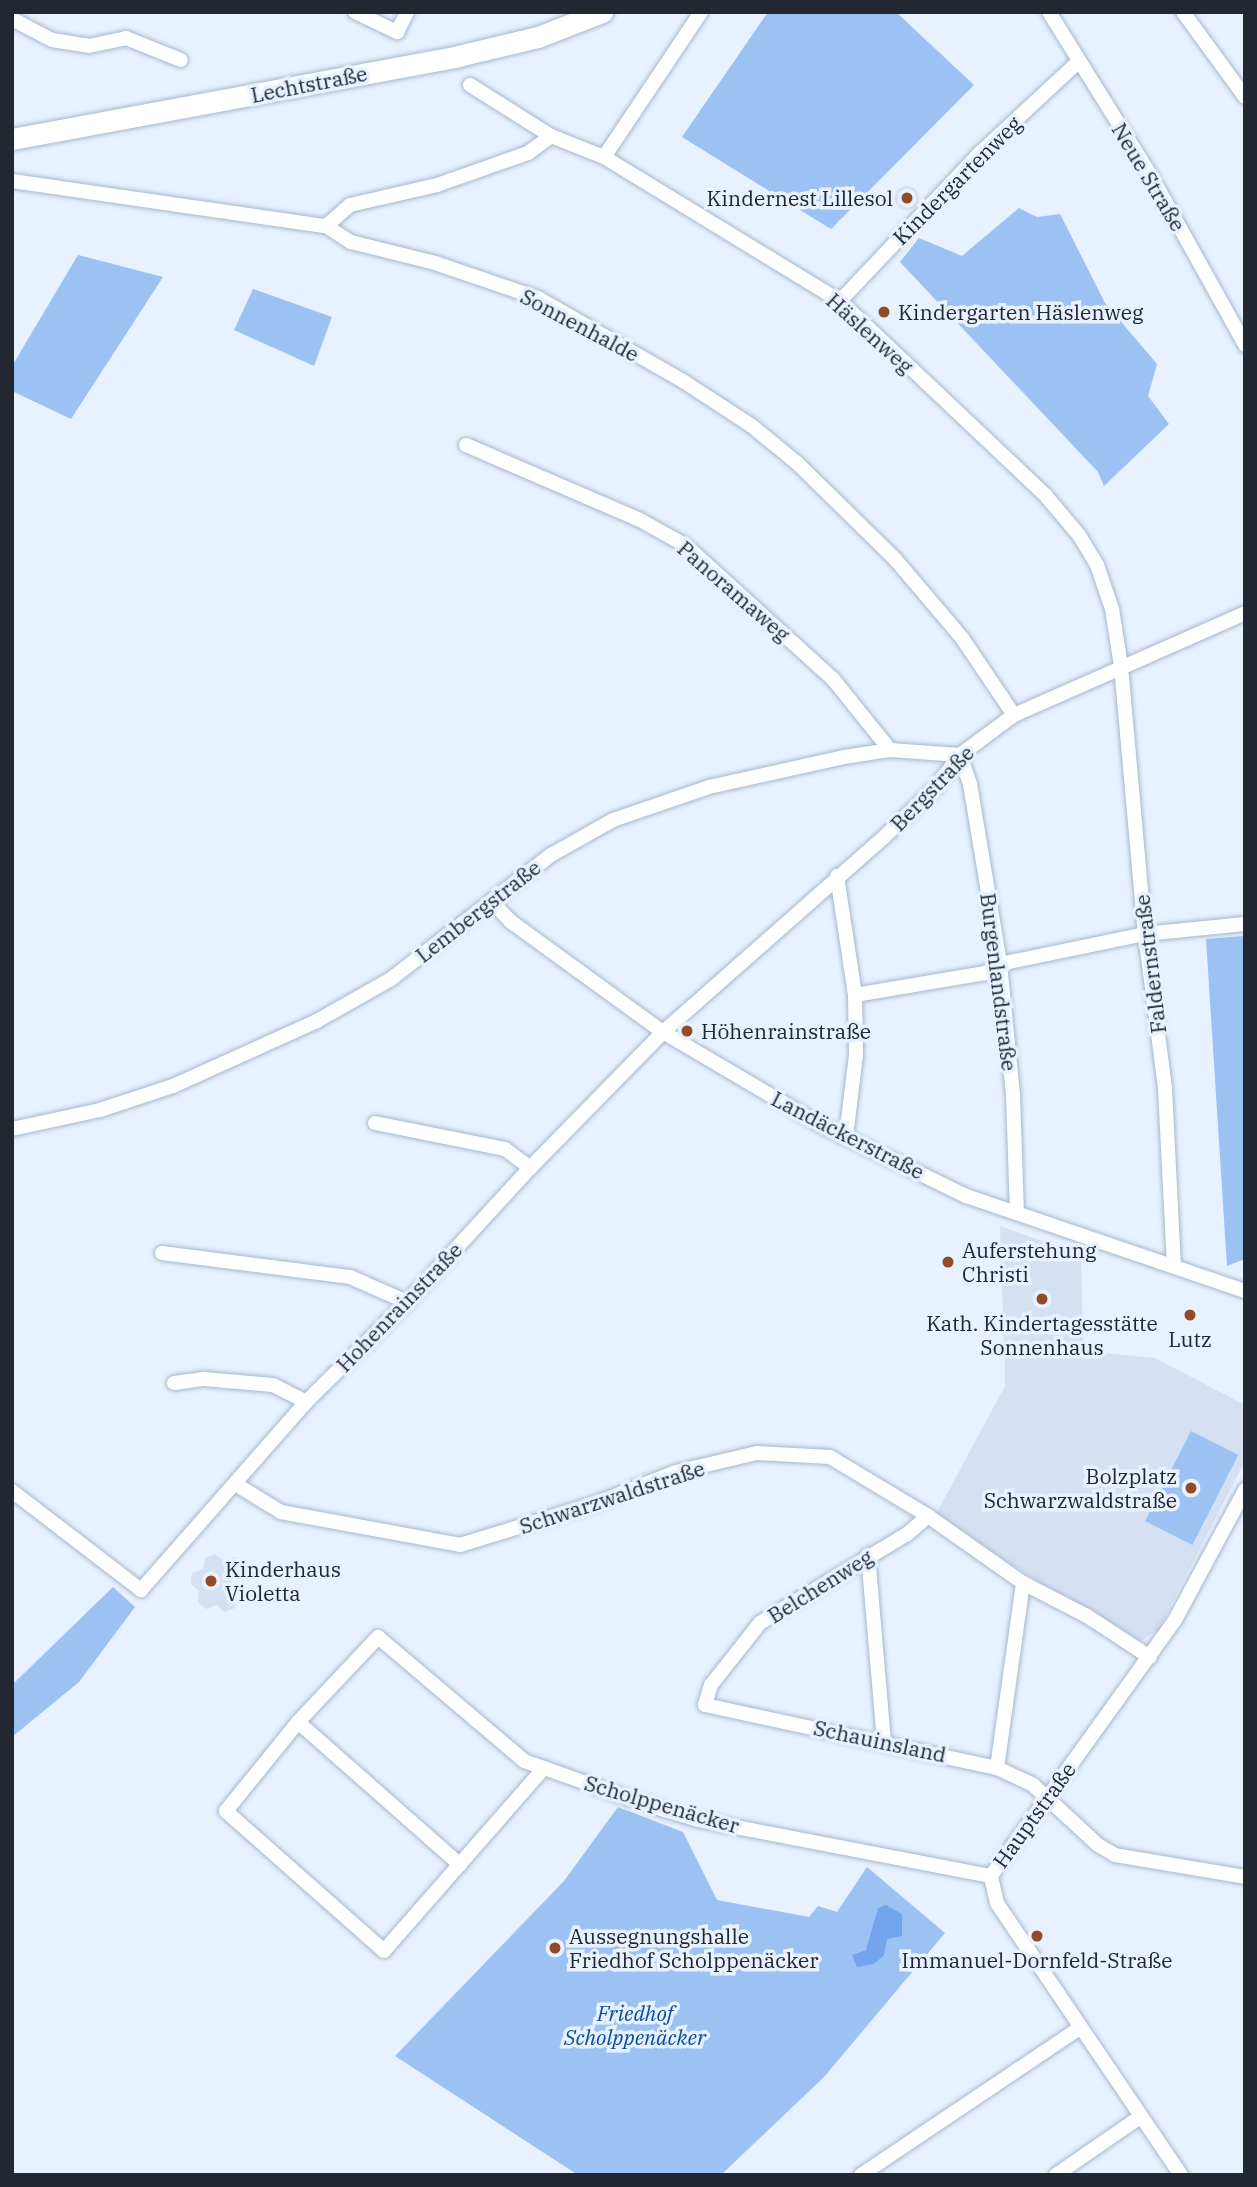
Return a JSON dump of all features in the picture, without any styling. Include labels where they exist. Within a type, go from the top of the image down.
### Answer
[{"type":"street","points":[[355,12],[397,32],[407,12]]},
{"type":"street","name":"Lechtstraße","points":[[12,139],[458,56],[538,37],[602,12]]},
{"type":"street","points":[[604,157],[701,12]]},
{"type":"street","name":"Neue Straße","points":[[1049,12],[1150,174],[1245,345]]},
{"type":"street","points":[[1184,12],[1245,97]]},
{"type":"street","points":[[12,19],[52,40],[89,46],[126,38],[181,60]]},
{"type":"street","name":"Kindergartenweg","points":[[840,301],[980,153],[1078,62]]},
{"type":"street","name":"Häslenweg","points":[[470,85],[551,136],[604,157],[840,301],[1046,496],[1079,534],[1097,565],[1112,609],[1121,666]]},
{"type":"street","points":[[326,226],[350,205],[437,185],[527,153],[551,136]]},
{"type":"street","name":"Sonnenhalde","points":[[12,181],[326,226],[351,242],[435,263],[538,298],[752,426],[797,463],[895,559],[962,638],[1014,715]]},
{"type":"street","name":"Panoramaweg","points":[[466,445],[628,515],[685,545],[833,679],[890,750]]},
{"type":"street","name":"Bergstraße","points":[[663,1032],[936,787],[960,755],[1014,715],[1245,613]]},
{"type":"street","name":"Faldernstraße","points":[[1121,666],[1146,934],[1165,1089],[1174,1264]]},
{"type":"street","name":"Lembergstraße","points":[[12,1129],[100,1110],[173,1086],[317,1021],[391,979],[551,855],[613,820],[709,787],[890,750],[960,755]]},
{"type":"street","name":"Burgenlandstraße","points":[[960,755],[970,784],[1000,964],[1013,1094],[1017,1213]]},
{"type":"street","points":[[837,876],[855,995],[856,1055],[846,1137]]},
{"type":"street","name":"Landäckerstraße","points":[[491,901],[510,921],[663,1032],[846,1137],[967,1196],[1174,1264],[1245,1291]]},
{"type":"street","points":[[855,995],[985,973],[1000,964],[1146,934],[1245,924]]},
{"type":"street","name":"Hohenrainstraße","points":[[12,1491],[141,1590],[237,1485],[306,1402],[407,1302],[530,1168],[663,1032]]},
{"type":"street","points":[[375,1124],[505,1149],[530,1168]]},
{"type":"street","points":[[162,1253],[350,1277],[407,1302]]},
{"type":"street","points":[[174,1383],[204,1378],[273,1385],[306,1402]]},
{"type":"street","name":"Schwarzwaldstraße","points":[[237,1485],[281,1512],[460,1545],[594,1504],[676,1472],[769,1454],[830,1457],[928,1516],[1023,1583],[1087,1616],[1150,1657]]},
{"type":"street","name":"Hauptstraße","points":[[1181,2175],[997,1903],[990,1876],[1175,1620],[1243,1499]]},
{"type":"street","name":"Belchenweg","points":[[705,1704],[711,1685],[760,1623],[928,1516]]},
{"type":"street","points":[[868,1555],[884,1742]]},
{"type":"street","points":[[997,1768],[1023,1583]]},
{"type":"street","name":"Scholppenäcker","points":[[298,1722],[378,1637],[524,1761],[699,1820],[990,1876]]},
{"type":"street","name":"Schauinsland","points":[[705,1704],[997,1768],[1033,1785],[1098,1845],[1115,1856],[1245,1877]]},
{"type":"street","points":[[460,1865],[298,1722],[226,1811],[384,1951],[460,1865],[544,1768]]},
{"type":"street","points":[[861,2175],[1080,2028]]},
{"type":"street","points":[[1056,2175],[1140,2116]]},
{"type":"shaded area","name":"Kindernest Lillesol","points":[[907,186],[916,189],[919,198],[916,207],[907,210],[898,207],[895,198],[898,189]]},
{"type":"shaded area","name":"Kath. Kindertagesstätte Sonnenhaus","points":[[1000,1226],[1081,1255],[1083,1342],[1004,1345]]},
{"type":"shaded area","points":[[1005,1351],[1084,1351],[1155,1358],[1245,1405],[1245,1461],[1158,1630],[1141,1641],[1043,1585],[936,1514],[1005,1386]]},
{"type":"shaded area","name":"Kinderhaus Violetta","points":[[215,1554],[224,1561],[234,1557],[243,1564],[241,1575],[231,1579],[229,1589],[237,1597],[235,1608],[225,1612],[216,1605],[206,1609],[198,1602],[199,1591],[191,1584],[192,1573],[203,1569],[205,1558]]},
{"type":"shaded area","points":[[886,1905],[902,1914],[902,1936],[887,1939],[884,1955],[874,1964],[857,1967],[852,1955],[866,1950],[878,1908]]},
{"type":"green space","points":[[768,12],[896,12],[974,85],[831,229],[682,137]]},
{"type":"green space","points":[[1019,208],[1037,217],[1060,214],[1105,303],[1157,364],[1148,396],[1169,424],[1104,486],[1098,472],[900,262],[919,238],[962,256]]},
{"type":"green space","points":[[78,255],[163,277],[71,419],[12,391],[12,366]]},
{"type":"green space","points":[[253,289],[332,317],[314,366],[234,330]]},
{"type":"green space","points":[[1245,936],[1245,1259],[1227,1266],[1206,939]]},
{"type":"green space","name":"Bolzplatz Schwarzwaldstraße","points":[[1191,1431],[1238,1455],[1192,1545],[1145,1521]]},
{"type":"green space","points":[[113,1587],[135,1607],[79,1682],[12,1737],[12,1685]]},
{"type":"green space","name":"Friedhof Scholppenäcker","points":[[618,1807],[683,1832],[717,1900],[809,1917],[818,1906],[837,1912],[867,1867],[945,1933],[824,2077],[721,2175],[578,2175],[395,2056],[564,1881]]},
{"type":"place","name":"Kindernest Lillesol","points":[[907,198]]},
{"type":"place","name":"Kindergarten Häslenweg","points":[[884,312]]},
{"type":"place","name":"Höhenrainstraße","points":[[687,1031]]},
{"type":"place","name":"Auferstehung Christi","points":[[948,1262]]},
{"type":"place","name":"Kath. Kindertagesstätte Sonnenhaus","points":[[1042,1299]]},
{"type":"place","name":"Lutz","points":[[1190,1315]]},
{"type":"place","name":"Bolzplatz Schwarzwaldstraße","points":[[1191,1488]]},
{"type":"place","name":"Kinderhaus Violetta","points":[[211,1581]]},
{"type":"place","name":"Immanuel-Dornfeld-Straße","points":[[1037,1936]]},
{"type":"place","name":"Aussegnungshalle Friedhof Scholppenäcker","points":[[555,1948]]}]
